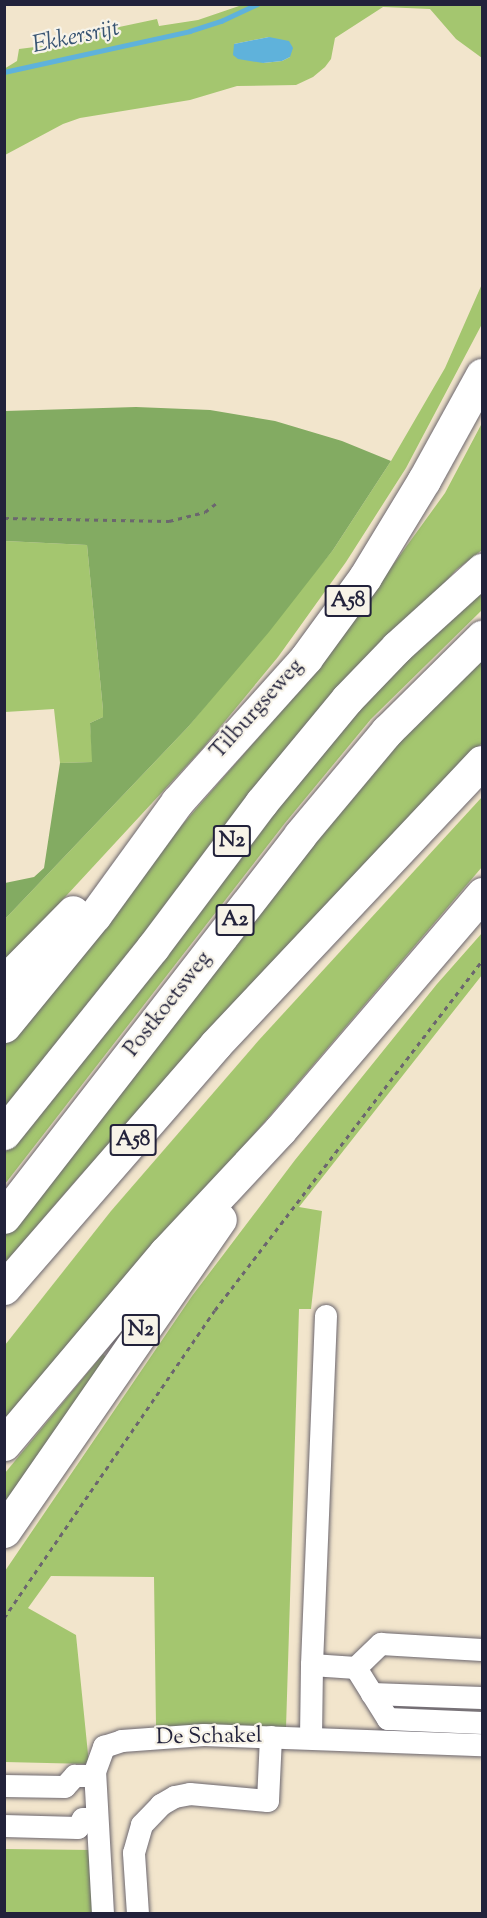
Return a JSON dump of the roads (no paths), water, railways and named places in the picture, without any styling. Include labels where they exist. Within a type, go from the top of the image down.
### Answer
[{"type":"highway","name":"Tilburgseweg","points":[[4,1026],[95,915],[177,802],[306,658],[365,577],[424,480],[483,375]]},
{"type":"highway","name":"N2","points":[[4,1133],[153,946],[261,803],[347,699],[397,647],[483,570]]},
{"type":"highway","name":"Postkoetsweg","points":[[4,1217],[300,836],[387,731],[483,637]]},
{"type":"highway","name":"A58","points":[[4,1288],[215,1045],[483,762]]},
{"type":"highway","name":"A58","points":[[4,982],[177,802]]},
{"type":"highway","points":[[4,1444],[165,1253],[280,1130],[483,894]]},
{"type":"highway","name":"N2","points":[[4,1531],[280,1130]]},
{"type":"highway","points":[[4,1300],[50,1236]]},
{"type":"street","points":[[311,1738],[326,1316]]},
{"type":"street","points":[[312,1665],[356,1668],[381,1644],[483,1650]]},
{"type":"street","points":[[356,1668],[388,1719],[483,1723]]},
{"type":"street","points":[[372,1694],[483,1698]]},
{"type":"street","name":"De Schakel","points":[[103,1914],[96,1776],[99,1756],[104,1747],[122,1741],[204,1735],[483,1745]]},
{"type":"street","points":[[138,1914],[134,1853],[137,1835],[149,1816],[175,1797],[190,1794],[268,1801],[270,1737]]},
{"type":"street","points":[[4,1786],[65,1787],[75,1776],[96,1776]]},
{"type":"street","points":[[4,1826],[78,1828],[83,1820],[97,1819]]},
{"type":"water","points":[[269,37],[289,41],[293,48],[290,57],[282,61],[263,63],[238,59],[233,55],[234,44]]},
{"type":"waterway","name":"Ekkersrijt","points":[[4,72],[190,31],[221,21],[257,4]]}]
